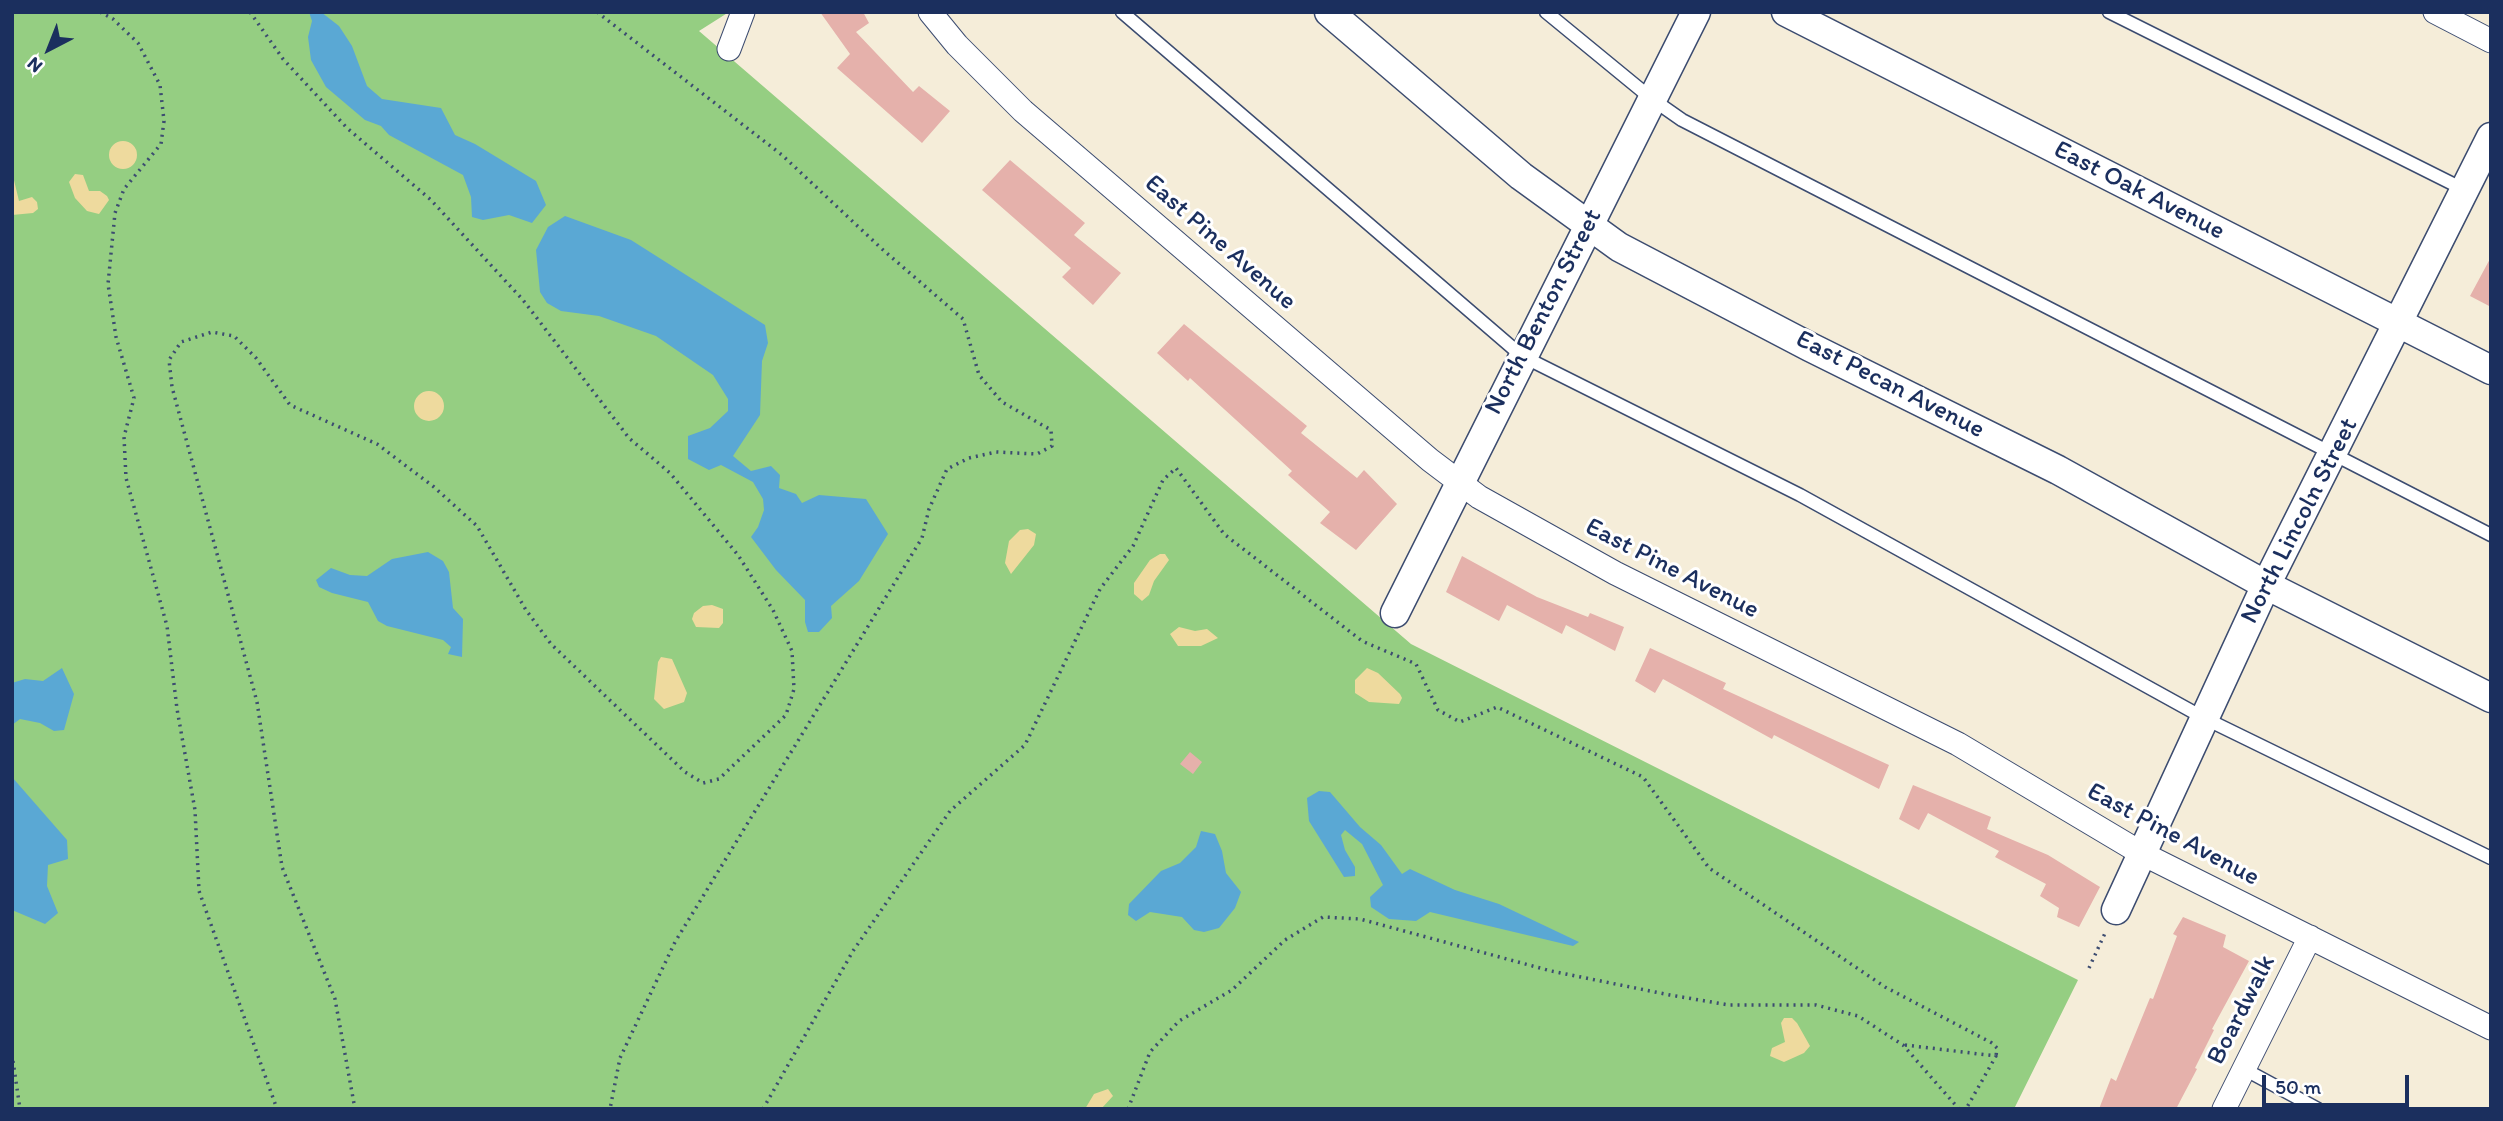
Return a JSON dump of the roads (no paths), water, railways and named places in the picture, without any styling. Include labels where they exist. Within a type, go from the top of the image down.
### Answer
[{"type":"street","points":[[729,49],[743,12]]},
{"type":"street","name":"East Pine Avenue","points":[[930,12],[957,45],[1023,111],[1459,482],[1550,539],[1958,744],[2141,853],[2491,1028]]},
{"type":"street","name":"East Pecan Avenue","points":[[1329,12],[1513,170],[1588,226],[1692,286],[2123,504],[2266,585],[2491,698]]},
{"type":"street","name":"North Benton Street","points":[[1395,613],[1696,12]]},
{"type":"street","name":"East Oak Avenue","points":[[1786,12],[2491,370]]},
{"type":"street","points":[[2435,12],[2491,41]]},
{"type":"street","name":"North Lincoln Street","points":[[2116,910],[2266,585],[2491,137]]},
{"type":"street","name":"Boardwalk","points":[[2224,1109],[2310,937]]},
{"type":"lane","points":[[1122,12],[1522,356],[1800,495],[2204,718],[2491,858]]},
{"type":"lane","points":[[1546,12],[1652,99],[1682,120],[2332,456],[2491,535]]},
{"type":"lane","points":[[2109,12],[2465,190]]},
{"type":"lane","points":[[2244,1069],[2318,1109]]},
{"type":"water","points":[[309,12],[321,12],[339,26],[352,46],[367,86],[382,99],[441,108],[455,135],[536,181],[546,205],[532,223],[509,215],[483,220],[472,217],[471,197],[463,175],[389,135],[381,126],[365,120],[326,87],[311,60],[308,37],[312,21]]},
{"type":"water","points":[[565,216],[631,240],[765,325],[768,343],[762,361],[760,415],[733,456],[751,471],[771,466],[780,475],[779,488],[796,494],[802,503],[819,495],[866,499],[888,534],[859,581],[831,606],[832,618],[819,632],[808,632],[805,600],[776,570],[751,537],[764,510],[763,499],[753,482],[721,465],[709,470],[688,459],[688,436],[710,428],[728,411],[728,399],[713,375],[656,336],[599,316],[561,311],[547,303],[540,292],[536,250],[548,227]]},
{"type":"water","points":[[428,552],[443,561],[449,572],[453,608],[463,619],[462,657],[448,654],[451,647],[443,640],[387,626],[378,621],[368,602],[332,593],[319,587],[316,580],[331,568],[350,575],[367,576],[392,559]]},
{"type":"water","points":[[62,668],[74,694],[64,730],[54,731],[40,723],[20,719],[12,725],[12,683],[25,679],[43,681]]},
{"type":"water","points":[[12,777],[67,840],[68,859],[48,865],[47,886],[58,913],[45,924],[12,910]]},
{"type":"water","points":[[1319,791],[1330,792],[1360,827],[1381,845],[1402,874],[1410,869],[1455,890],[1499,904],[1579,942],[1573,946],[1430,912],[1416,921],[1389,919],[1371,907],[1370,897],[1383,885],[1362,844],[1345,830],[1341,835],[1345,850],[1355,867],[1355,876],[1344,877],[1309,821],[1307,798]]},
{"type":"water","points":[[1201,831],[1215,834],[1222,851],[1226,873],[1241,892],[1235,908],[1219,928],[1204,932],[1194,930],[1182,917],[1150,912],[1136,921],[1128,915],[1129,904],[1161,871],[1180,863],[1196,847]]}]
